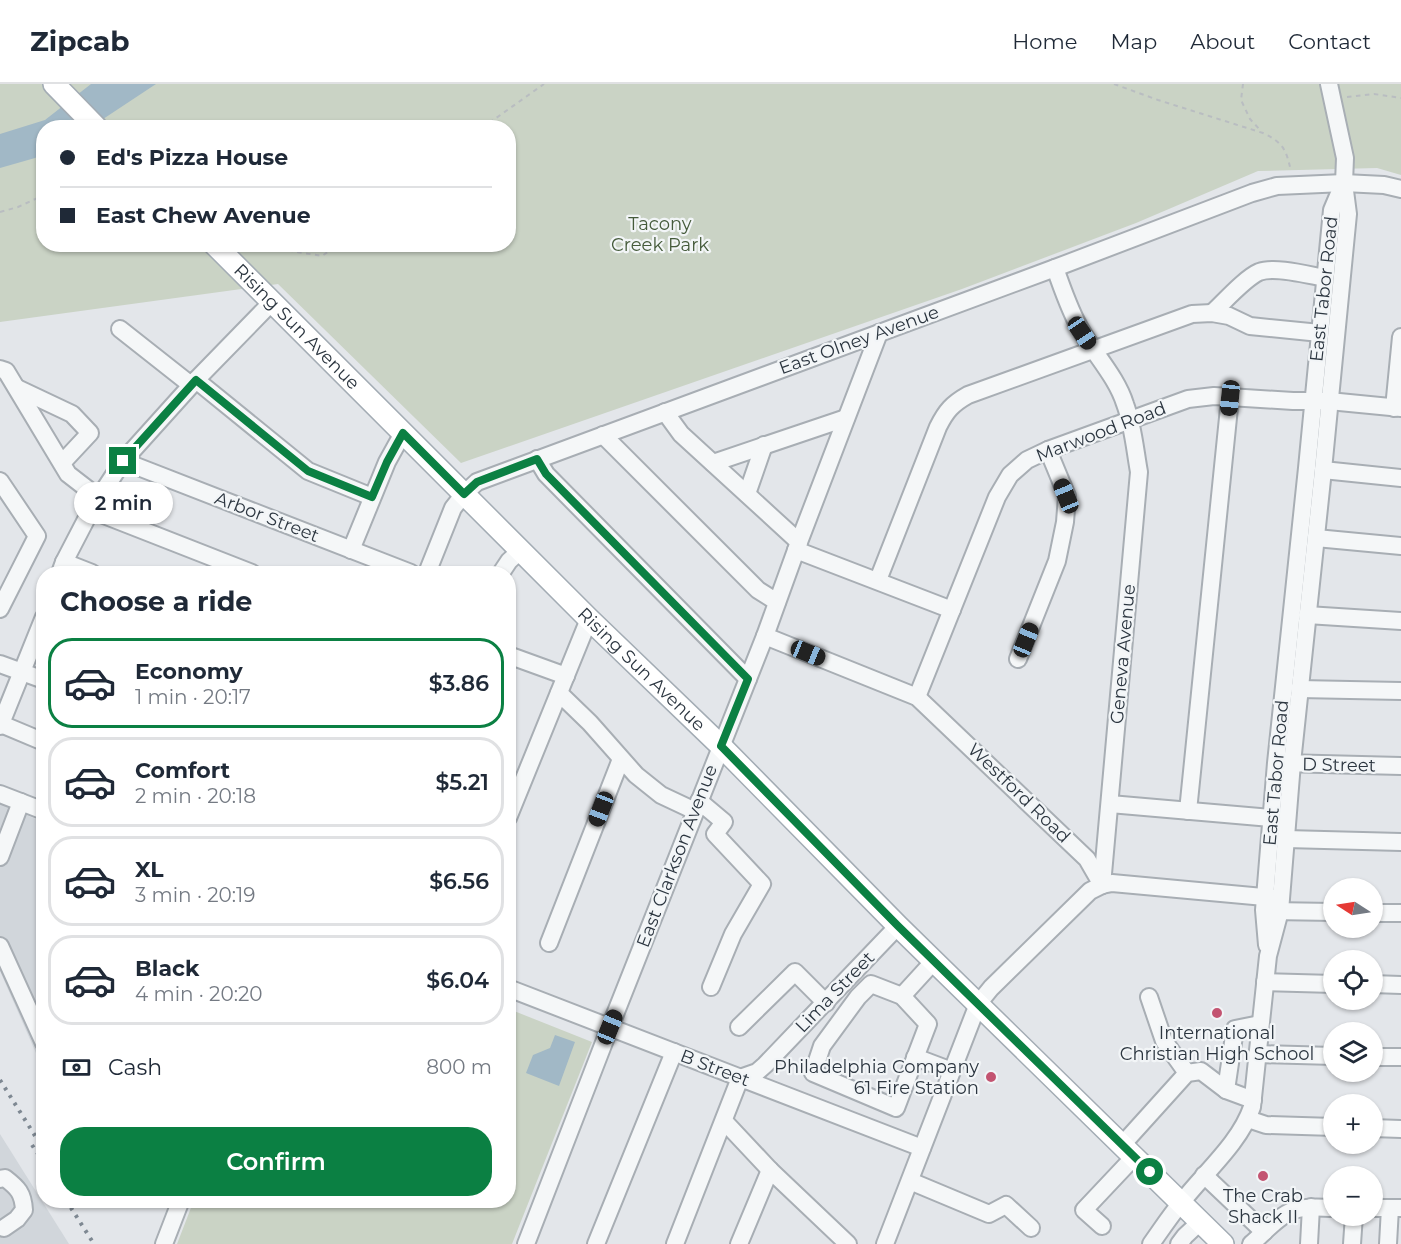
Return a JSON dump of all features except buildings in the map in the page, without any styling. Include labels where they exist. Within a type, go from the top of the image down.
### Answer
[{"type":"main road","points":[[55,85],[89,120]]},
{"type":"main road","name":"Rising Sun Avenue","points":[[222,252],[589,619],[721,746],[898,926],[1223,1244]]},
{"type":"street","points":[[1331,92],[1345,158],[1344,183]]},
{"type":"street","name":"East Olney Avenue","points":[[430,566],[453,508],[477,482],[1251,193],[1278,186],[1344,183],[1384,185],[1401,189]]},
{"type":"street","name":"East Tabor Road","points":[[1155,1242],[1180,1203],[1240,1134],[1252,1107],[1272,904],[1272,818],[1299,689],[1323,470],[1320,333],[1325,278],[1332,210],[1344,183]]},
{"type":"street","name":"East Tabor Road","points":[[1272,904],[1286,838],[1284,764],[1307,468],[1321,401],[1348,214],[1344,183]]},
{"type":"street","name":"Geneva Avenue","points":[[1055,268],[1072,316],[1112,377],[1125,402],[1139,472],[1102,885]]},
{"type":"street","points":[[1212,314],[1259,272],[1272,270],[1325,278]]},
{"type":"street","points":[[63,566],[95,504],[123,461],[272,302]]},
{"type":"street","points":[[878,580],[943,416],[954,403],[968,395],[1192,314],[1229,316],[1250,326],[1320,333]]},
{"type":"street","points":[[120,329],[308,471],[372,497]]},
{"type":"street","name":"East Clarkson Avenue","points":[[526,1244],[765,636],[879,333]]},
{"type":"street","points":[[1398,408],[1401,337]]},
{"type":"street","points":[[0,369],[6,370],[68,474],[95,504],[236,566]]},
{"type":"street","points":[[17,388],[72,414],[90,433],[62,463]]},
{"type":"street","name":"Marwood Road","points":[[917,697],[997,497],[1010,475],[1027,460],[1048,450],[1188,399],[1214,396],[1321,401],[1398,408]]},
{"type":"street","points":[[1188,811],[1230,398]]},
{"type":"street","points":[[664,412],[681,434],[747,494],[797,546],[952,610]]},
{"type":"street","points":[[713,463],[846,418]]},
{"type":"street","points":[[351,550],[387,462],[403,433]]},
{"type":"street","points":[[603,435],[758,590],[777,602]]},
{"type":"street","points":[[747,494],[764,445]]},
{"type":"street","points":[[1018,659],[1057,561],[1065,522],[1066,496],[1048,450]]},
{"type":"street","points":[[537,459],[546,474],[748,679]]},
{"type":"street","name":"Arbor Street","points":[[123,461],[393,566]]},
{"type":"street","points":[[1323,470],[1401,478]]},
{"type":"street","points":[[0,481],[37,536],[0,609]]},
{"type":"street","points":[[1316,537],[1401,546]]},
{"type":"street","points":[[506,566],[521,550]]},
{"type":"street","points":[[1307,615],[1401,621]]},
{"type":"street","points":[[516,798],[589,619]]},
{"type":"street","points":[[36,635],[0,725],[36,739]]},
{"type":"street","name":"Westford Road","points":[[765,636],[917,697],[1087,859],[1102,885]]},
{"type":"street","points":[[516,658],[566,676]]},
{"type":"street","points":[[0,664],[36,677]]},
{"type":"street","points":[[1299,689],[1401,692]]},
{"type":"street","points":[[559,693],[590,723],[636,775],[661,795],[697,806],[724,822],[715,834],[762,884],[733,934],[711,987]]},
{"type":"street","points":[[549,943],[621,759]]},
{"type":"street","name":"D Street","points":[[1284,764],[1401,766]]},
{"type":"street","points":[[0,794],[36,808]]},
{"type":"street","points":[[0,856],[21,802]]},
{"type":"street","points":[[1110,804],[1272,818]]},
{"type":"street","points":[[1286,838],[1401,842]]},
{"type":"street","points":[[885,1244],[978,1004],[991,988],[1090,891],[1112,883],[1323,911]]},
{"type":"street","points":[[1383,913],[1401,913]]},
{"type":"street","name":"Lima Street","points":[[740,1078],[757,1072],[898,926]]},
{"type":"street","points":[[0,946],[36,1025]]},
{"type":"street","points":[[902,996],[934,961]]},
{"type":"street","points":[[739,1027],[795,972],[826,1003]]},
{"type":"street","points":[[1265,982],[1323,984]]},
{"type":"street","points":[[871,984],[902,996],[928,1024],[915,1057],[896,1108],[813,1073],[822,1047],[858,997],[871,984]]},
{"type":"street","points":[[1383,984],[1401,985]]},
{"type":"street","name":"B Street","points":[[516,991],[922,1149]]},
{"type":"street","points":[[1149,997],[1164,1041],[1187,1073]]},
{"type":"street","points":[[1226,1090],[1235,1029],[1260,1023]]},
{"type":"street","points":[[596,1244],[674,1052]]},
{"type":"street","points":[[1257,1054],[1323,1056]]},
{"type":"street","points":[[915,1057],[952,1071]]},
{"type":"street","points":[[1383,1057],[1401,1057]]},
{"type":"street","points":[[1102,1227],[1084,1210],[1187,1073],[1201,1071],[1226,1090],[1253,1100]]},
{"type":"street","points":[[675,1244],[740,1078]]},
{"type":"street","points":[[1248,1119],[1266,1125],[1323,1127]]},
{"type":"street","points":[[724,1121],[770,1170],[848,1244]]},
{"type":"street","points":[[1383,1128],[1401,1129]]},
{"type":"street","points":[[740,1244],[770,1170]]},
{"type":"street","points":[[1204,1175],[1264,1232]]},
{"type":"street","points":[[0,1179],[5,1178],[18,1187],[24,1201],[24,1210],[17,1220],[4,1228]]},
{"type":"street","points":[[910,1181],[988,1214],[1006,1205],[1031,1228]]},
{"type":"street","points":[[164,1244],[178,1208]]},
{"type":"street","points":[[1310,1244],[1311,1208]]},
{"type":"street","points":[[1251,1244],[1293,1210],[1323,1208]]},
{"type":"street","points":[[1388,1208],[1388,1244]]},
{"type":"street","points":[[1179,1244],[1200,1222]]},
{"type":"street","points":[[1352,1244],[1353,1226]]},
{"type":"path","points":[[493,120],[544,84]]},
{"type":"path","points":[[1114,84],[1272,137],[1285,149],[1295,185]]},
{"type":"path","points":[[1243,84],[1241,100],[1250,119],[1263,133]]},
{"type":"path","points":[[1331,92],[1401,98]]},
{"type":"path","points":[[0,212],[36,199]]},
{"type":"path","points":[[297,252],[322,256],[328,252]]},
{"type":"shaded area","points":[[0,804],[36,819],[36,1053],[0,971]]},
{"type":"shaded area","points":[[0,1134],[36,1191],[36,1208],[46,1208],[69,1244],[0,1244]]},
{"type":"green space","name":"Tacony Creek Park","points":[[0,84],[1401,84],[1401,175],[1377,168],[1258,171],[1136,223],[962,289],[461,463],[278,284],[0,322]]},
{"type":"green space","points":[[516,1012],[592,1042],[512,1244],[177,1244],[191,1208],[516,1208]]},
{"type":"water","points":[[91,84],[156,84],[102,120],[45,120]]},
{"type":"water","points":[[36,123],[36,158],[0,168],[0,134]]},
{"type":"water","points":[[555,1035],[575,1042],[559,1086],[526,1073],[533,1055],[550,1048]]},
{"type":"railway","points":[[0,1080],[36,1137]]},
{"type":"railway","points":[[32,1145],[36,1151]]},
{"type":"railway","points":[[71,1208],[94,1244]]},
{"type":"place","name":"International Christian High School","points":[[1217,1013]]},
{"type":"place","name":"Philadelphia Company 61 Fire Station","points":[[991,1077]]},
{"type":"place","name":"The Crab Shack II","points":[[1263,1176]]},
{"type":"route","points":[[123,461],[196,380],[308,471],[372,497],[403,433],[464,494],[477,482],[537,459],[546,474],[748,679],[721,746],[898,926],[1150,1172]]}]
